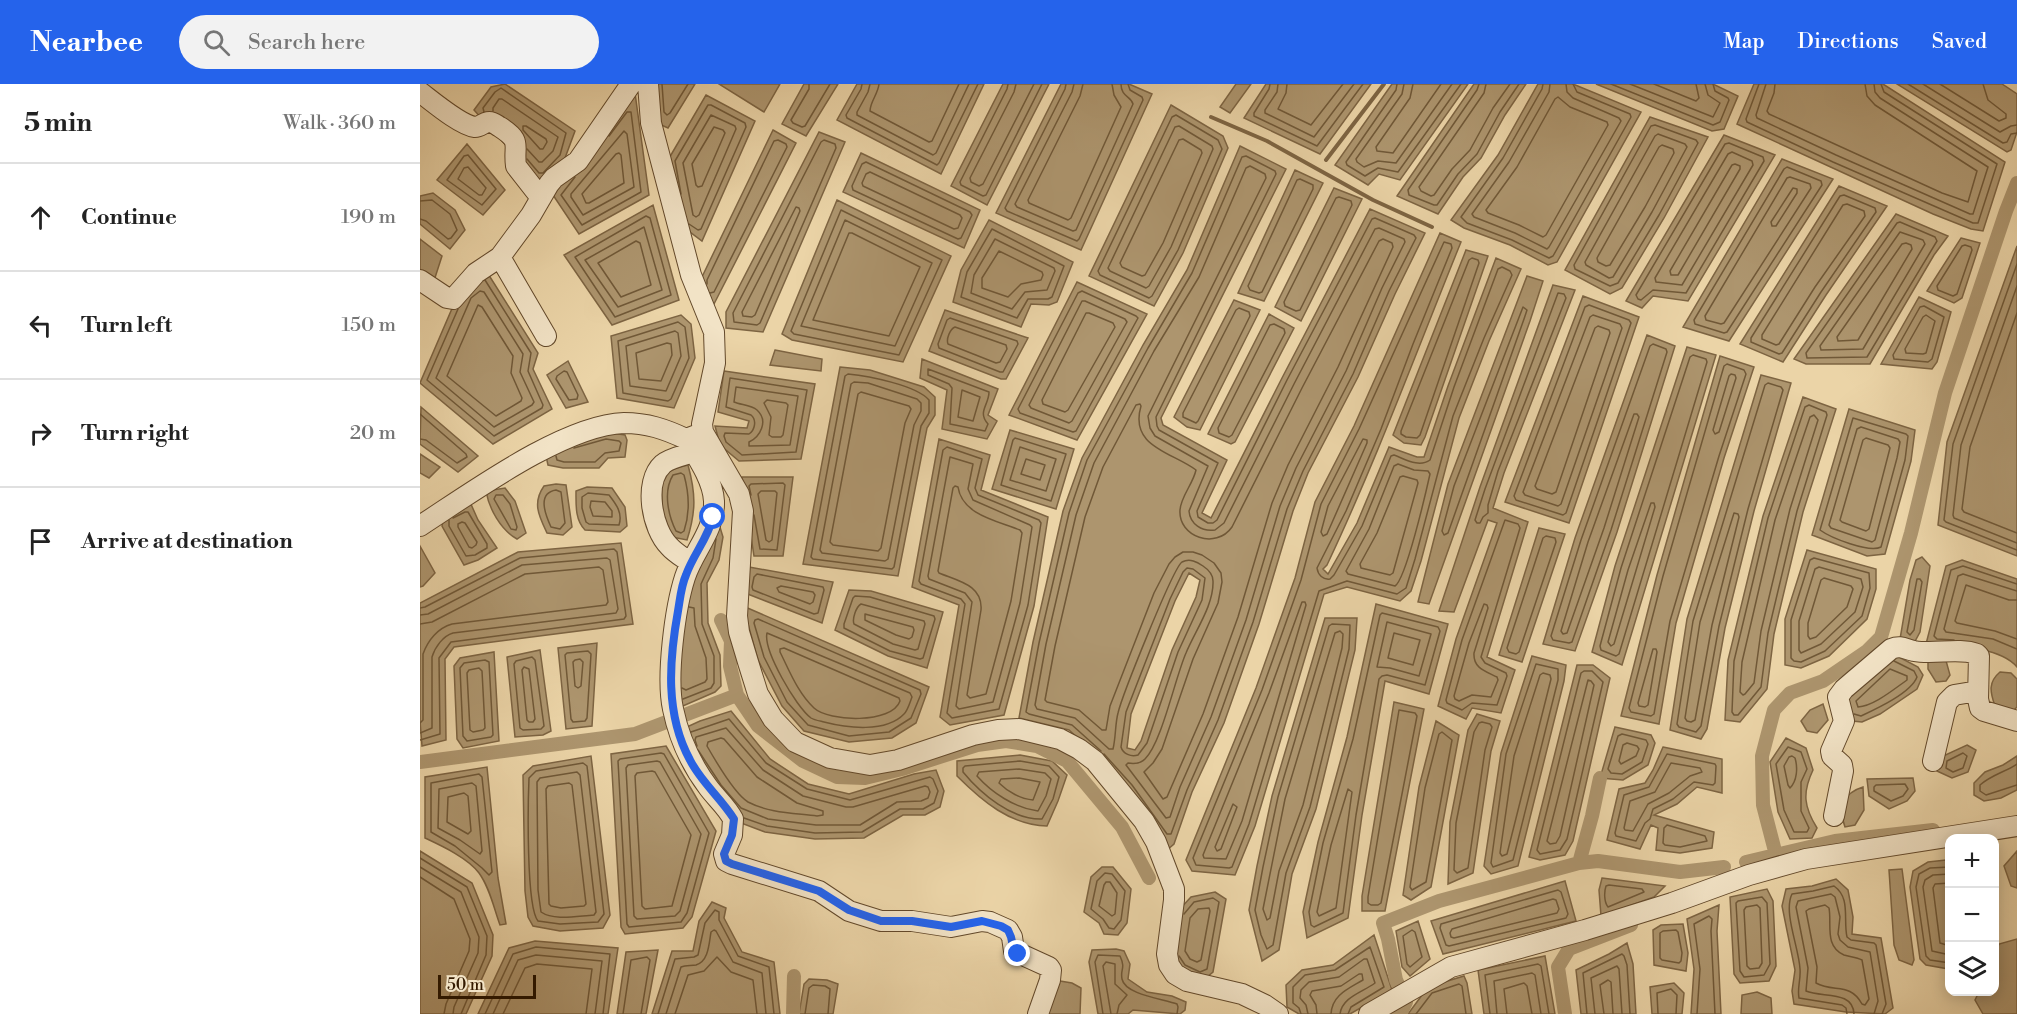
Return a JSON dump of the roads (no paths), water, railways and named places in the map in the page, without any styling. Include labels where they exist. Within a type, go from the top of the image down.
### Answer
[{"type":"street","points":[[420,280],[449,299],[453,299],[476,273],[500,257],[531,215],[554,178],[578,161],[631,84]]},
{"type":"street","points":[[648,84],[651,123],[691,276],[714,332],[715,363],[702,423],[694,441],[664,463],[655,477],[651,495],[657,529],[668,546],[691,563]]},
{"type":"street","points":[[420,92],[453,116],[473,126],[492,122],[514,137],[517,146],[516,166],[542,198]]},
{"type":"street","points":[[500,257],[546,336]]},
{"type":"street","points":[[420,526],[499,475],[565,439],[604,426],[625,423],[658,426],[694,441],[739,494],[743,511],[737,616],[739,632],[758,694],[773,718],[795,742],[830,758],[870,765],[898,760],[973,735],[998,730],[1019,729],[1060,740],[1079,749],[1095,761],[1144,821],[1156,842],[1174,889],[1167,954],[1169,965],[1175,974],[1187,981],[1242,994],[1278,1014]]},
{"type":"street","points":[[694,441],[714,500],[710,531],[685,576],[674,635],[671,670],[672,706],[678,732],[690,760],[734,819],[732,835],[724,854],[726,861],[819,891],[849,910],[881,921],[912,921],[951,927],[982,921],[1001,926],[1008,930],[1014,951],[1052,970],[1038,1014]]},
{"type":"street","points":[[1834,816],[1843,771],[1842,765],[1832,756],[1831,750],[1844,721],[1838,697],[1844,689],[1891,650],[1899,646],[1921,652],[1977,654],[1979,656],[1980,708],[2017,721]]},
{"type":"street","points":[[1933,761],[1947,702],[1954,695],[1978,691]]},
{"type":"street","points":[[1369,1014],[1443,970],[1672,903],[1749,875],[1806,859],[2017,826]]},
{"type":"water","points":[[505,84],[575,131],[565,158],[541,184],[474,110],[491,87]]},
{"type":"water","points":[[656,84],[695,84],[668,128],[659,124]]},
{"type":"water","points":[[719,84],[780,84],[764,112]]},
{"type":"water","points":[[804,84],[838,84],[806,136],[782,124]]},
{"type":"water","points":[[857,84],[984,84],[941,174],[837,120]]},
{"type":"water","points":[[1003,84],[1049,84],[987,205],[951,186]]},
{"type":"water","points":[[1061,84],[1129,84],[1152,94],[1081,250],[996,213]]},
{"type":"water","points":[[1236,84],[1251,84],[1230,113],[1220,107]]},
{"type":"water","points":[[1266,84],[1371,84],[1320,154],[1244,118]]},
{"type":"water","points":[[1392,84],[1468,84],[1400,180],[1379,174],[1368,185],[1335,165]]},
{"type":"water","points":[[1474,84],[1526,84],[1505,115],[1481,158],[1463,177],[1438,214],[1397,196]]},
{"type":"water","points":[[1538,84],[1573,84],[1641,112],[1557,262],[1548,265],[1510,245],[1464,228],[1451,220],[1498,155]]},
{"type":"water","points":[[1596,84],[1713,84],[1738,96],[1724,129],[1712,131]]},
{"type":"water","points":[[1754,84],[1883,84],[2005,162],[1983,231],[1971,229],[1933,214],[1737,124]]},
{"type":"water","points":[[1897,84],[2002,84],[2017,94],[2017,132],[2011,150],[2007,152]]},
{"type":"water","points":[[635,93],[649,195],[579,234],[553,195]]},
{"type":"water","points":[[706,95],[755,121],[702,241],[682,226],[668,160]]},
{"type":"water","points":[[1171,105],[1223,136],[1228,148],[1183,253],[1154,306],[1089,276]]},
{"type":"water","points":[[1650,117],[1708,137],[1664,218],[1622,288],[1610,294],[1565,270]]},
{"type":"water","points":[[773,130],[796,143],[714,304],[704,297],[700,281]]},
{"type":"water","points":[[819,132],[845,142],[763,332],[726,328],[726,312]]},
{"type":"water","points":[[1724,135],[1775,155],[1688,301],[1653,296],[1642,308],[1626,301]]},
{"type":"water","points":[[467,144],[505,190],[483,215],[437,180]]},
{"type":"water","points":[[1240,146],[1286,169],[1161,418],[1163,425],[1227,460],[1202,513],[1211,518],[1370,209],[1425,233],[1358,377],[1308,473],[1293,511],[1259,624],[1224,723],[1192,792],[1174,844],[1166,851],[1100,759],[1069,730],[1019,718],[1033,642],[1063,511],[1082,458],[1143,345],[1187,270]],"holes":[[[1189,573],[1200,580],[1196,597],[1172,650],[1141,741],[1135,750],[1127,748],[1131,714],[1175,601]]]},
{"type":"water","points":[[861,153],[980,210],[964,248],[843,192]]},
{"type":"water","points":[[1782,159],[1833,179],[1729,341],[1683,327]]},
{"type":"water","points":[[1295,170],[1323,183],[1264,301],[1238,293]]},
{"type":"water","points":[[1839,186],[1887,206],[1783,362],[1740,344]]},
{"type":"water","points":[[1334,188],[1362,199],[1301,321],[1275,307]]},
{"type":"water","points":[[433,193],[455,210],[465,230],[450,249],[420,224],[420,196]]},
{"type":"water","points":[[837,200],[951,256],[903,362],[792,340],[782,334]]},
{"type":"water","points":[[653,205],[679,300],[612,325],[564,255]]},
{"type":"water","points":[[1896,214],[1948,236],[1934,255],[1870,364],[1806,364],[1794,359]]},
{"type":"water","points":[[989,220],[1073,262],[1057,302],[1049,305],[1031,304],[1021,327],[953,302],[961,270]]},
{"type":"water","points":[[1440,233],[1461,242],[1363,485],[1327,565],[1323,569],[1328,574],[1357,523],[1389,447],[1417,457],[1424,457],[1496,258],[1521,269],[1489,341],[1459,418],[1411,591],[1400,601],[1347,587],[1324,594],[1255,826],[1235,875],[1192,871],[1186,860],[1256,688],[1295,578],[1315,502],[1354,426]]},
{"type":"water","points":[[1961,238],[1980,243],[1962,298],[1954,303],[1927,291]]},
{"type":"water","points":[[420,239],[442,256],[431,290],[420,283]]},
{"type":"water","points":[[2017,246],[2017,556],[1938,525],[1947,442]]},
{"type":"water","points":[[1466,250],[1488,256],[1425,437],[1421,445],[1404,443],[1393,435]]},
{"type":"water","points":[[485,269],[538,353],[533,369],[552,409],[493,444],[420,383],[460,290]]},
{"type":"water","points":[[1527,276],[1543,281],[1530,321],[1429,604],[1418,602],[1448,484]]},
{"type":"water","points":[[1077,282],[1147,314],[1077,440],[1009,415]]},
{"type":"water","points":[[1553,285],[1575,290],[1504,473],[1493,508],[1528,522],[1487,657],[1515,670],[1501,713],[1472,708],[1466,719],[1438,706],[1456,639],[1497,523],[1488,520],[1454,612],[1439,611],[1480,487]]},
{"type":"water","points":[[1583,296],[1639,317],[1569,523],[1505,502]]},
{"type":"water","points":[[1919,297],[1951,312],[1937,362],[1932,369],[1881,364]]},
{"type":"water","points":[[1234,300],[1260,310],[1200,430],[1187,427],[1174,417]]},
{"type":"water","points":[[945,310],[1028,338],[1006,379],[929,351]]},
{"type":"water","points":[[1269,314],[1294,328],[1235,442],[1231,444],[1208,434]]},
{"type":"water","points":[[681,315],[691,324],[695,358],[674,408],[617,398],[611,336]]},
{"type":"water","points":[[1647,335],[1675,346],[1617,532],[1575,651],[1543,644],[1575,538]]},
{"type":"water","points":[[1687,347],[1716,355],[1622,665],[1592,652],[1615,566]]},
{"type":"water","points":[[775,350],[822,359],[821,371],[770,365]]},
{"type":"water","points":[[1720,356],[1754,367],[1724,458],[1676,623],[1659,724],[1621,716],[1657,575]]},
{"type":"water","points":[[922,359],[998,389],[988,415],[997,421],[987,439],[942,429],[947,390],[920,378]]},
{"type":"water","points":[[568,361],[588,402],[566,408],[547,375]]},
{"type":"water","points":[[840,367],[870,370],[924,387],[935,397],[935,415],[927,428],[898,576],[803,564]]},
{"type":"water","points":[[724,371],[815,384],[801,459],[739,461],[720,445],[715,426],[747,428],[749,421],[718,412]]},
{"type":"water","points":[[1761,375],[1791,383],[1754,511],[1725,628],[1707,729],[1701,739],[1670,730],[1687,619]]},
{"type":"water","points":[[1803,397],[1836,409],[1803,512],[1774,634],[1767,689],[1740,722],[1725,720],[1728,660],[1763,516]]},
{"type":"water","points":[[421,407],[478,456],[458,472],[420,444]]},
{"type":"water","points":[[1849,409],[1915,430],[1911,461],[1885,554],[1867,556],[1812,535]]},
{"type":"water","points":[[1010,430],[1074,449],[1056,509],[992,489]]},
{"type":"water","points":[[606,432],[625,435],[627,440],[625,457],[608,458],[599,468],[563,468],[548,465],[546,456]]},
{"type":"water","points":[[939,439],[990,455],[981,490],[1048,517],[1034,606],[1004,715],[950,725],[940,717],[959,605],[912,587]]},
{"type":"water","points":[[420,454],[440,467],[429,478],[420,473]]},
{"type":"water","points":[[688,465],[694,503],[687,540],[672,537],[663,518],[661,484],[669,470]]},
{"type":"water","points":[[742,477],[793,477],[783,556],[754,556]]},
{"type":"water","points":[[566,485],[572,527],[563,535],[547,533],[538,509],[538,498],[544,486]]},
{"type":"water","points":[[587,487],[612,488],[625,507],[627,526],[620,532],[585,530],[578,517],[576,491]]},
{"type":"water","points":[[505,488],[515,501],[526,533],[517,539],[501,525],[493,512],[486,491]]},
{"type":"water","points":[[470,502],[478,520],[497,548],[478,560],[464,565],[442,526],[444,516]]},
{"type":"water","points":[[713,504],[723,537],[719,560],[707,583],[708,623],[720,655],[721,686],[715,692],[676,709],[667,674]]},
{"type":"water","points":[[1539,528],[1565,534],[1522,662],[1499,655]]},
{"type":"water","points":[[621,543],[633,624],[454,647],[445,659],[446,740],[422,746],[420,603],[518,552]]},
{"type":"water","points":[[420,546],[435,573],[420,587]]},
{"type":"water","points":[[1807,550],[1876,569],[1876,589],[1867,619],[1829,656],[1801,668],[1785,665],[1785,619]]},
{"type":"water","points":[[1922,557],[1930,566],[1920,632],[1913,645],[1899,645],[1910,580],[1916,560]]},
{"type":"water","points":[[1962,560],[2017,579],[2017,667],[2009,660],[1987,651],[1926,644],[1946,566]]},
{"type":"water","points":[[749,567],[833,582],[822,623],[745,593]]},
{"type":"water","points":[[849,590],[871,591],[943,612],[927,668],[888,656],[835,630]]},
{"type":"water","points":[[1376,604],[1448,624],[1429,694],[1385,681],[1362,815],[1348,918],[1307,938],[1303,912],[1318,842],[1347,737]]},
{"type":"water","points":[[743,606],[929,687],[916,723],[892,738],[849,742],[804,731],[782,706],[758,660]]},
{"type":"water","points":[[1325,618],[1357,618],[1355,650],[1316,809],[1292,874],[1279,950],[1262,961],[1249,910],[1257,866],[1272,796]]},
{"type":"water","points":[[597,643],[592,726],[566,729],[558,648]]},
{"type":"water","points":[[540,650],[551,731],[543,735],[515,737],[507,657]]},
{"type":"water","points":[[494,652],[499,741],[463,748],[457,739],[454,666],[460,658]]},
{"type":"water","points":[[1532,656],[1566,665],[1564,681],[1518,866],[1491,874],[1484,866],[1501,753]]},
{"type":"water","points":[[1897,656],[1918,667],[1923,675],[1917,689],[1880,714],[1862,722],[1852,721],[1842,700]]},
{"type":"water","points":[[1928,657],[1945,657],[1950,675],[1946,681],[1936,682],[1928,669]]},
{"type":"water","points":[[1577,665],[1593,665],[1610,678],[1573,841],[1565,855],[1540,860],[1529,857]]},
{"type":"water","points":[[2000,672],[2011,673],[2017,679],[2017,707],[2014,710],[1995,706],[1991,688],[1993,680]]},
{"type":"water","points":[[1394,702],[1424,709],[1385,911],[1362,911],[1362,896]]},
{"type":"water","points":[[1823,704],[1828,720],[1817,733],[1807,731],[1801,721],[1810,710]]},
{"type":"water","points":[[731,711],[770,759],[808,784],[849,794],[914,774],[936,770],[944,791],[940,807],[925,815],[903,815],[864,838],[815,839],[765,832],[733,820],[678,731]]},
{"type":"water","points":[[1477,714],[1500,721],[1491,751],[1473,873],[1448,884],[1450,822],[1468,730]]},
{"type":"water","points":[[1436,721],[1459,735],[1431,887],[1411,900],[1403,895],[1419,787]]},
{"type":"water","points":[[1615,727],[1651,735],[1655,743],[1648,765],[1623,780],[1600,778]]},
{"type":"water","points":[[1786,738],[1806,748],[1813,770],[1806,793],[1809,813],[1817,828],[1812,838],[1790,839],[1778,812],[1770,762]]},
{"type":"water","points":[[1967,745],[1976,750],[1968,772],[1952,778],[1937,771],[1941,757]]},
{"type":"water","points":[[666,746],[716,831],[692,917],[683,928],[625,934],[621,927],[611,754]]},
{"type":"water","points":[[1663,747],[1722,759],[1722,793],[1697,787],[1677,804],[1654,815],[1714,832],[1712,848],[1680,853],[1656,850],[1658,828],[1651,825],[1640,849],[1607,840],[1619,789],[1645,783]]},
{"type":"water","points":[[1020,755],[1052,761],[1067,775],[1047,826],[1021,821],[998,810],[957,776],[957,761]]},
{"type":"water","points":[[591,756],[610,915],[603,928],[560,931],[533,926],[528,917],[525,891],[523,775],[533,766]]},
{"type":"water","points":[[2017,756],[2017,790],[2001,798],[1984,801],[1974,795],[1974,783],[1985,772]]},
{"type":"water","points":[[487,767],[498,878],[506,924],[500,925],[489,892],[479,873],[462,857],[425,838],[425,777]]},
{"type":"water","points":[[1913,778],[1915,791],[1907,801],[1889,809],[1869,796],[1867,779]]},
{"type":"water","points":[[1863,787],[1864,810],[1855,825],[1845,827],[1842,814],[1844,802],[1851,793]]},
{"type":"water","points":[[420,851],[472,883],[493,935],[492,956],[466,1014],[420,1014]]},
{"type":"water","points":[[2017,851],[2017,888],[2011,886],[2004,866]]},
{"type":"water","points":[[1945,860],[1945,968],[1926,965],[1920,959],[1910,887],[1913,871],[1928,862]]},
{"type":"water","points":[[1102,867],[1113,867],[1131,889],[1127,923],[1118,935],[1104,934],[1099,923],[1084,912],[1091,877]]},
{"type":"water","points":[[1902,869],[1914,960],[1912,965],[1899,960],[1894,945],[1889,870]]},
{"type":"water","points":[[1602,878],[1665,886],[1654,897],[1601,916],[1599,890]]},
{"type":"water","points":[[1836,879],[1848,890],[1853,917],[1852,934],[1881,938],[1893,1008],[1885,1014],[1846,1012],[1794,1004],[1792,991],[1795,970],[1782,906],[1786,889],[1812,886]]},
{"type":"water","points":[[1565,881],[1576,921],[1443,954],[1431,921]]},
{"type":"water","points":[[1767,889],[1773,901],[1776,966],[1769,981],[1740,983],[1734,974],[1730,897]]},
{"type":"water","points":[[1215,892],[1226,899],[1213,972],[1207,977],[1181,970],[1171,955],[1178,911],[1191,897]]},
{"type":"water","points":[[712,902],[726,908],[724,918],[742,952],[774,962],[780,1014],[652,1014],[672,951],[693,951],[699,921]]},
{"type":"water","points":[[1719,905],[1717,931],[1721,1014],[1691,1014],[1694,969],[1687,919]]},
{"type":"water","points":[[1418,921],[1430,959],[1410,976],[1402,967],[1396,931]]},
{"type":"water","points":[[1683,924],[1688,953],[1686,971],[1654,965],[1653,930],[1661,925]]},
{"type":"water","points":[[1374,935],[1392,990],[1350,1014],[1299,1014],[1287,1007],[1286,985],[1302,970],[1333,965]]},
{"type":"water","points":[[2017,939],[2017,1014],[1983,1014],[1975,1000],[1977,996],[1999,996],[1999,944]]},
{"type":"water","points":[[535,941],[618,948],[608,1014],[478,1014],[509,948]]},
{"type":"water","points":[[1627,943],[1633,964],[1636,1014],[1581,1014],[1576,970]]},
{"type":"water","points":[[658,950],[646,1014],[617,1014],[626,952]]},
{"type":"water","points":[[1092,950],[1124,951],[1130,964],[1128,979],[1147,992],[1172,996],[1186,1002],[1185,1010],[1180,1014],[1133,1010],[1128,1014],[1098,1014],[1089,962]]},
{"type":"water","points":[[1545,956],[1555,1014],[1484,1014],[1478,970]]},
{"type":"water","points":[[1464,976],[1472,1014],[1408,1014],[1428,987]]},
{"type":"water","points":[[809,979],[827,980],[838,984],[833,1014],[799,1014],[804,984]]},
{"type":"water","points":[[1054,980],[1072,983],[1081,988],[1080,1014],[1032,1014]]},
{"type":"water","points":[[1674,983],[1684,993],[1682,1014],[1652,1014],[1650,987]]},
{"type":"water","points":[[1757,992],[1771,998],[1772,1014],[1741,1014],[1742,995]]},
{"type":"waterway","points":[[1326,160],[1384,84]]},
{"type":"waterway","points":[[1211,117],[1267,141],[1373,200],[1432,227]]},
{"type":"waterway","points":[[1776,855],[1763,805],[1762,756],[1774,710],[1790,693],[1823,681],[1867,651],[1881,637],[1911,533],[1945,393],[2017,183]]},
{"type":"waterway","points":[[721,620],[731,641],[730,666],[737,695],[758,726],[803,761],[837,777],[865,778],[902,769],[977,745],[1006,741],[1037,746],[1067,761],[1122,827],[1149,878]]},
{"type":"waterway","points":[[420,762],[635,734],[737,695]]},
{"type":"waterway","points":[[1579,863],[1600,778]]},
{"type":"waterway","points":[[1746,862],[1835,841],[1933,830]]},
{"type":"waterway","points":[[1393,1014],[1402,1010],[1406,1002],[1396,980],[1383,923],[1439,901],[1579,863],[1598,861],[1680,872],[1724,867]]},
{"type":"waterway","points":[[1565,1014],[1558,967],[1569,949],[1631,925]]},
{"type":"waterway","points":[[793,1014],[794,976]]}]
